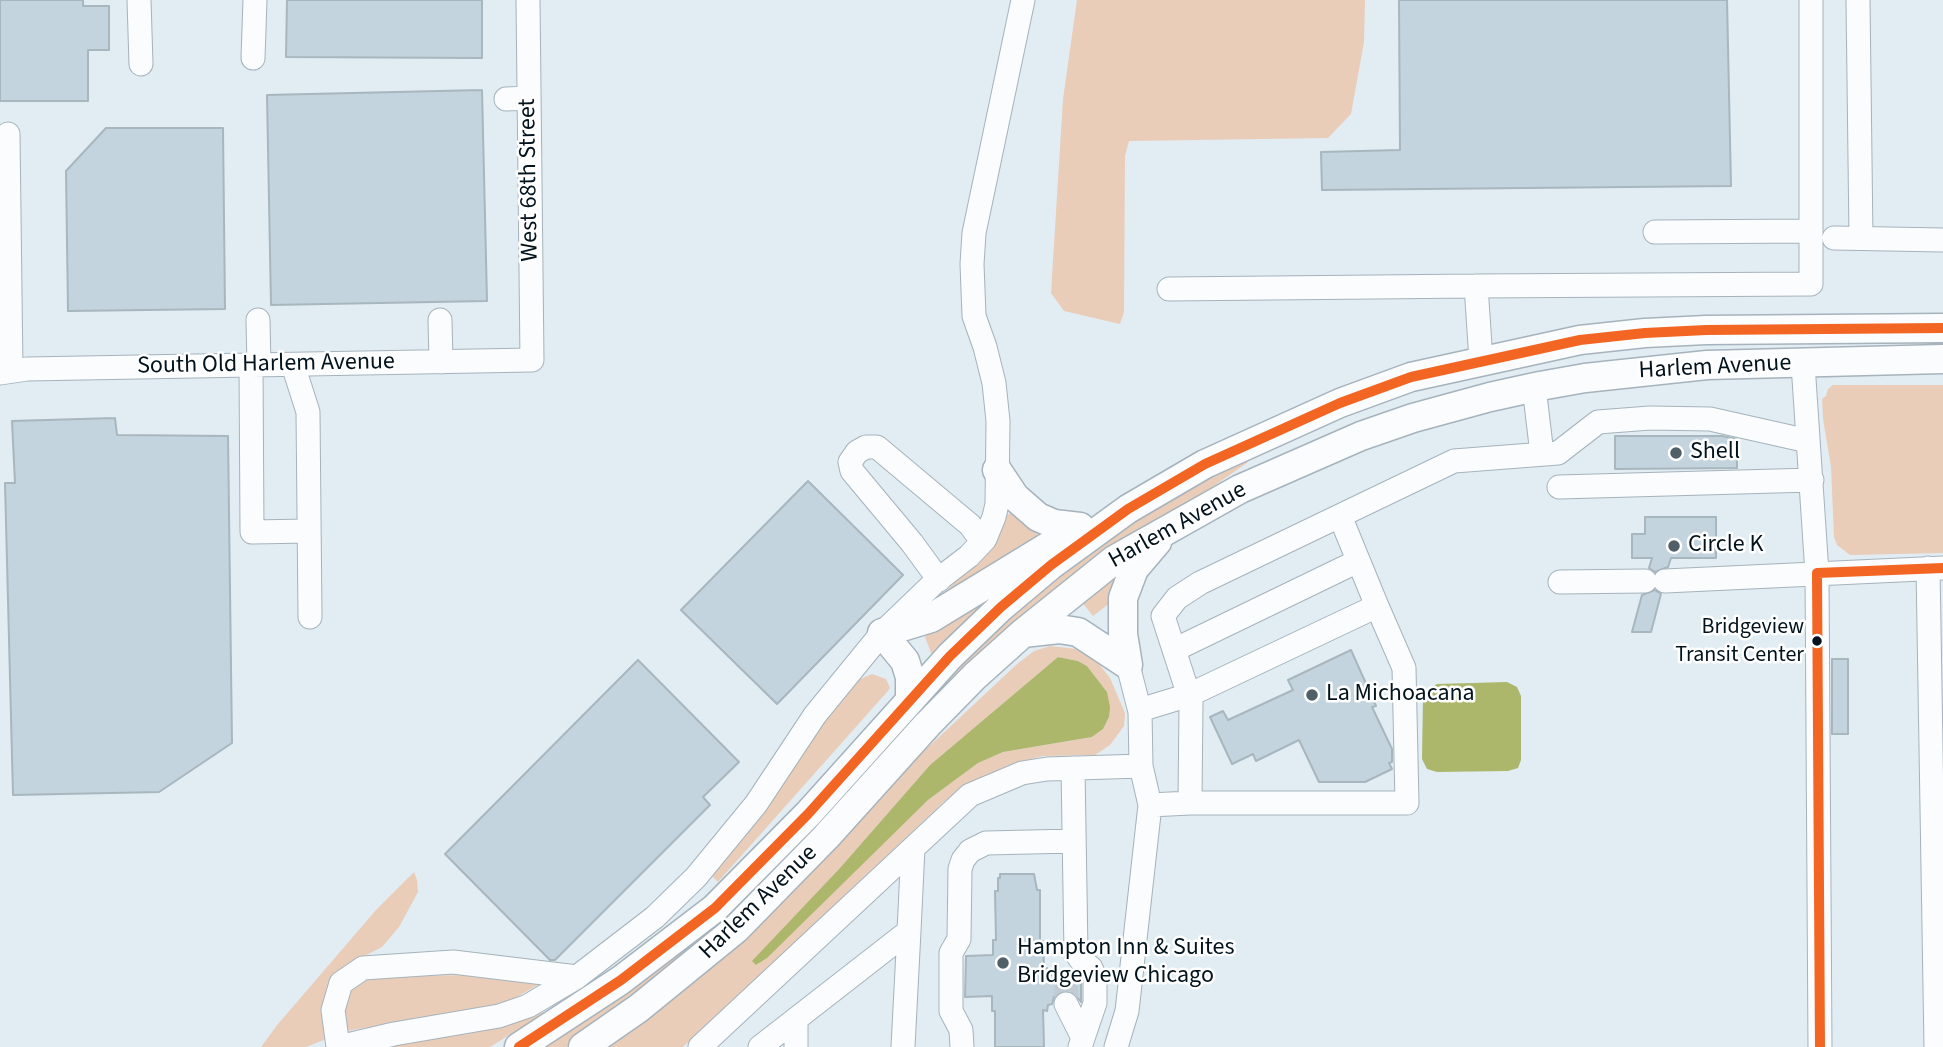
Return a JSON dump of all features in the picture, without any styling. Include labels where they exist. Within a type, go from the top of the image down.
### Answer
[{"type":"main road","name":"Harlem Avenue","points":[[519,1047],[621,980],[715,908],[808,814],[950,656],[1001,607],[1051,565],[1128,509],[1205,464],[1340,403],[1411,377],[1580,340],[1645,333],[1800,328],[1943,328]]},
{"type":"main road","name":"Harlem Avenue","points":[[583,1047],[639,1008],[736,929],[826,837],[927,725],[975,676],[1023,633],[1114,560],[1240,489],[1361,436],[1413,418],[1534,387],[1585,378],[1707,365],[1943,359]]},
{"type":"main road","points":[[997,470],[1015,497],[1038,517],[1054,524],[1080,527]]},
{"type":"main road","points":[[910,700],[910,677],[905,661],[882,633],[931,618],[1080,527],[1128,509]]},
{"type":"main road","points":[[1128,665],[1122,614],[1127,585],[1134,569],[1174,526]]},
{"type":"main road","points":[[1023,633],[1059,629],[1078,632],[1128,665]]},
{"type":"street","points":[[139,0],[141,64]]},
{"type":"street","points":[[253,58],[255,0]]},
{"type":"street","name":"West 68th Street","points":[[528,0],[531,360]]},
{"type":"street","points":[[577,977],[453,962],[363,968],[341,983],[333,1010],[338,1047],[394,1034],[499,1016],[528,1006],[577,977],[654,917],[696,877],[756,804],[815,715],[882,633],[939,580],[970,556],[982,541],[994,517],[997,504],[998,421],[994,383],[974,316],[974,233],[1023,0]]},
{"type":"street","points":[[1169,289],[1811,284],[1811,0]]},
{"type":"street","points":[[1857,0],[1861,239]]},
{"type":"street","points":[[506,99],[529,98]]},
{"type":"street","points":[[6,372],[8,134]]},
{"type":"street","points":[[1655,232],[1810,231]]},
{"type":"street","points":[[1834,238],[1943,240]]},
{"type":"street","points":[[1476,286],[1481,360]]},
{"type":"street","points":[[258,320],[252,532],[309,531]]},
{"type":"street","points":[[440,320],[441,362]]},
{"type":"street","name":"South Old Harlem Avenue","points":[[6,372],[531,360]]},
{"type":"street","points":[[1803,363],[1817,573],[1820,1047]]},
{"type":"street","points":[[293,365],[308,412],[310,617]]},
{"type":"street","points":[[1534,387],[1542,454]]},
{"type":"street","points":[[1190,803],[1191,702],[1163,616],[1177,598],[1200,583],[1454,461],[1559,453],[1598,422],[1650,418],[1710,419],[1808,441]]},
{"type":"street","points":[[939,580],[852,471],[850,462],[857,452],[866,447],[877,447],[970,525],[982,541]]},
{"type":"street","points":[[1559,487],[1812,480]]},
{"type":"street","points":[[1150,805],[1407,803],[1404,668],[1340,516]]},
{"type":"street","points":[[1174,650],[1358,561]]},
{"type":"street","points":[[1560,582],[1702,581],[1935,568],[1938,862],[1936,1047]]},
{"type":"street","points":[[1140,710],[1189,695],[1377,606]]},
{"type":"street","points":[[1116,1047],[1127,1011],[1150,805],[1141,766],[1140,710],[1128,665]]},
{"type":"street","points":[[700,1047],[970,795],[1022,773],[1141,766]]},
{"type":"street","points":[[1066,975],[1076,953],[1073,768]]},
{"type":"street","points":[[962,1047],[961,1030],[951,1011],[951,953],[959,939],[960,869],[963,860],[970,851],[986,843],[1074,841]]},
{"type":"street","points":[[903,1047],[913,848]]},
{"type":"street","points":[[760,1047],[909,931]]},
{"type":"street","points":[[1076,953],[1091,968],[1096,978],[1095,1003],[1081,1043]]},
{"type":"street","points":[[1066,1004],[1081,1043]]},
{"type":"street","points":[[796,1018],[796,1047]]},
{"type":"shaded area","points":[[1077,0],[1365,0],[1364,42],[1351,114],[1328,138],[1129,141],[1125,156],[1124,312],[1120,324],[1064,311],[1051,293],[1063,99]]},
{"type":"shaded area","points":[[1833,385],[1943,385],[1943,553],[1850,555],[1837,545],[1834,537],[1831,467],[1822,399]]},
{"type":"shaded area","points":[[1246,458],[1247,463],[1208,490],[1119,544],[721,927],[607,1018],[566,1047],[546,1047],[626,991],[966,656],[1049,583],[1139,519]]},
{"type":"shaded area","points":[[1012,513],[1037,531],[1037,539],[952,595],[948,589],[983,557],[1005,515]]},
{"type":"shaded area","points":[[1112,577],[1116,581],[1110,603],[1093,616],[1081,601]]},
{"type":"shaded area","points":[[1006,585],[936,654],[931,653],[925,637],[928,634]]},
{"type":"shaded area","points":[[1050,646],[1077,649],[1099,664],[1110,678],[1125,713],[1124,726],[1110,745],[1095,755],[1042,756],[1009,765],[976,780],[946,800],[683,1047],[603,1047],[755,926],[831,851],[892,781],[1034,651]],"holes":[[[1058,657],[1078,661],[1087,666],[1107,692],[1109,717],[1103,729],[1092,737],[1003,752],[978,763],[928,800],[757,965],[753,961],[840,868],[930,765]]]},
{"type":"shaded area","points":[[1058,657],[1078,661],[1087,666],[1107,692],[1109,717],[1103,729],[1092,737],[1003,752],[978,763],[928,800],[767,958],[756,965],[752,961],[840,868],[930,765]]},
{"type":"shaded area","points":[[872,674],[886,679],[890,688],[718,882],[712,876],[753,824],[826,717],[858,680]]},
{"type":"shaded area","points":[[1507,682],[1517,687],[1521,696],[1521,760],[1518,768],[1508,771],[1437,772],[1427,769],[1422,759],[1423,697],[1427,690],[1437,684]]},
{"type":"shaded area","points":[[414,872],[418,892],[399,927],[382,947],[351,963],[329,1038],[306,1047],[261,1047],[376,910]]},
{"type":"shaded area","points":[[477,975],[543,982],[515,998],[492,1005],[347,1031],[344,1013],[351,988],[359,980],[381,976]]},
{"type":"shaded area","points":[[548,1011],[490,1047],[386,1047],[409,1041],[468,1034]]},
{"type":"building","points":[[0,0],[83,0],[83,6],[109,6],[109,50],[88,50],[88,101],[0,101]]},
{"type":"building","points":[[287,0],[482,0],[482,58],[286,57]]},
{"type":"building","points":[[1399,0],[1727,0],[1731,186],[1322,190],[1321,152],[1400,150]]},
{"type":"building","points":[[482,90],[487,301],[271,305],[267,95]]},
{"type":"building","points":[[106,128],[223,128],[225,309],[68,311],[66,171]]},
{"type":"building","points":[[115,418],[117,435],[228,436],[232,743],[159,792],[13,795],[5,483],[15,483],[12,421]]},
{"type":"building","name":"Shell","points":[[1615,436],[1722,436],[1737,439],[1737,468],[1615,469]]},
{"type":"building","points":[[808,481],[903,575],[777,704],[681,610]]},
{"type":"building","name":"Circle K","points":[[1645,517],[1716,517],[1716,558],[1671,558],[1668,567],[1655,572],[1649,568],[1652,558],[1632,558],[1632,534],[1645,534]]},
{"type":"building","points":[[1655,590],[1661,594],[1651,632],[1632,632],[1642,595]]},
{"type":"building","points":[[1351,650],[1376,706],[1372,707],[1392,749],[1392,762],[1389,763],[1392,769],[1365,782],[1319,782],[1299,740],[1256,761],[1253,754],[1232,764],[1210,717],[1223,711],[1228,720],[1293,690],[1288,680]]},
{"type":"building","name":"Bridgeview Transit Center","points":[[1832,659],[1848,659],[1848,734],[1832,734]]},
{"type":"building","points":[[638,660],[739,762],[703,797],[710,805],[555,960],[550,960],[445,854]]},
{"type":"building","name":"Hampton Inn & Suites Bridgeview Chicago","points":[[1000,874],[1034,874],[1037,890],[1040,890],[1040,941],[1043,941],[1044,969],[1047,968],[1048,975],[1077,975],[1081,981],[1081,1002],[1073,992],[1060,991],[1052,1004],[1048,1005],[1047,1011],[1043,1010],[1044,1047],[995,1047],[995,1011],[992,1011],[992,996],[965,997],[966,956],[993,955],[993,940],[996,940],[995,891],[998,891]]},
{"type":"tunnel","points":[[1066,975],[1066,1004]]},
{"type":"transit line","points":[[519,1047],[621,980],[715,908],[808,814],[950,656],[1001,607],[1051,565],[1128,509],[1205,464],[1340,403],[1411,377],[1580,340],[1706,330],[1943,328]]},
{"type":"transit line","points":[[1820,1047],[1817,573],[1943,568]]},
{"type":"place","name":"Shell","points":[[1676,453]]},
{"type":"place","name":"Circle K","points":[[1674,546]]},
{"type":"place","name":"Bridgeview Transit Center","points":[[1817,641]]},
{"type":"place","name":"La Michoacana","points":[[1312,695]]},
{"type":"place","name":"Hampton Inn & Suites Bridgeview Chicago","points":[[1003,963]]}]
